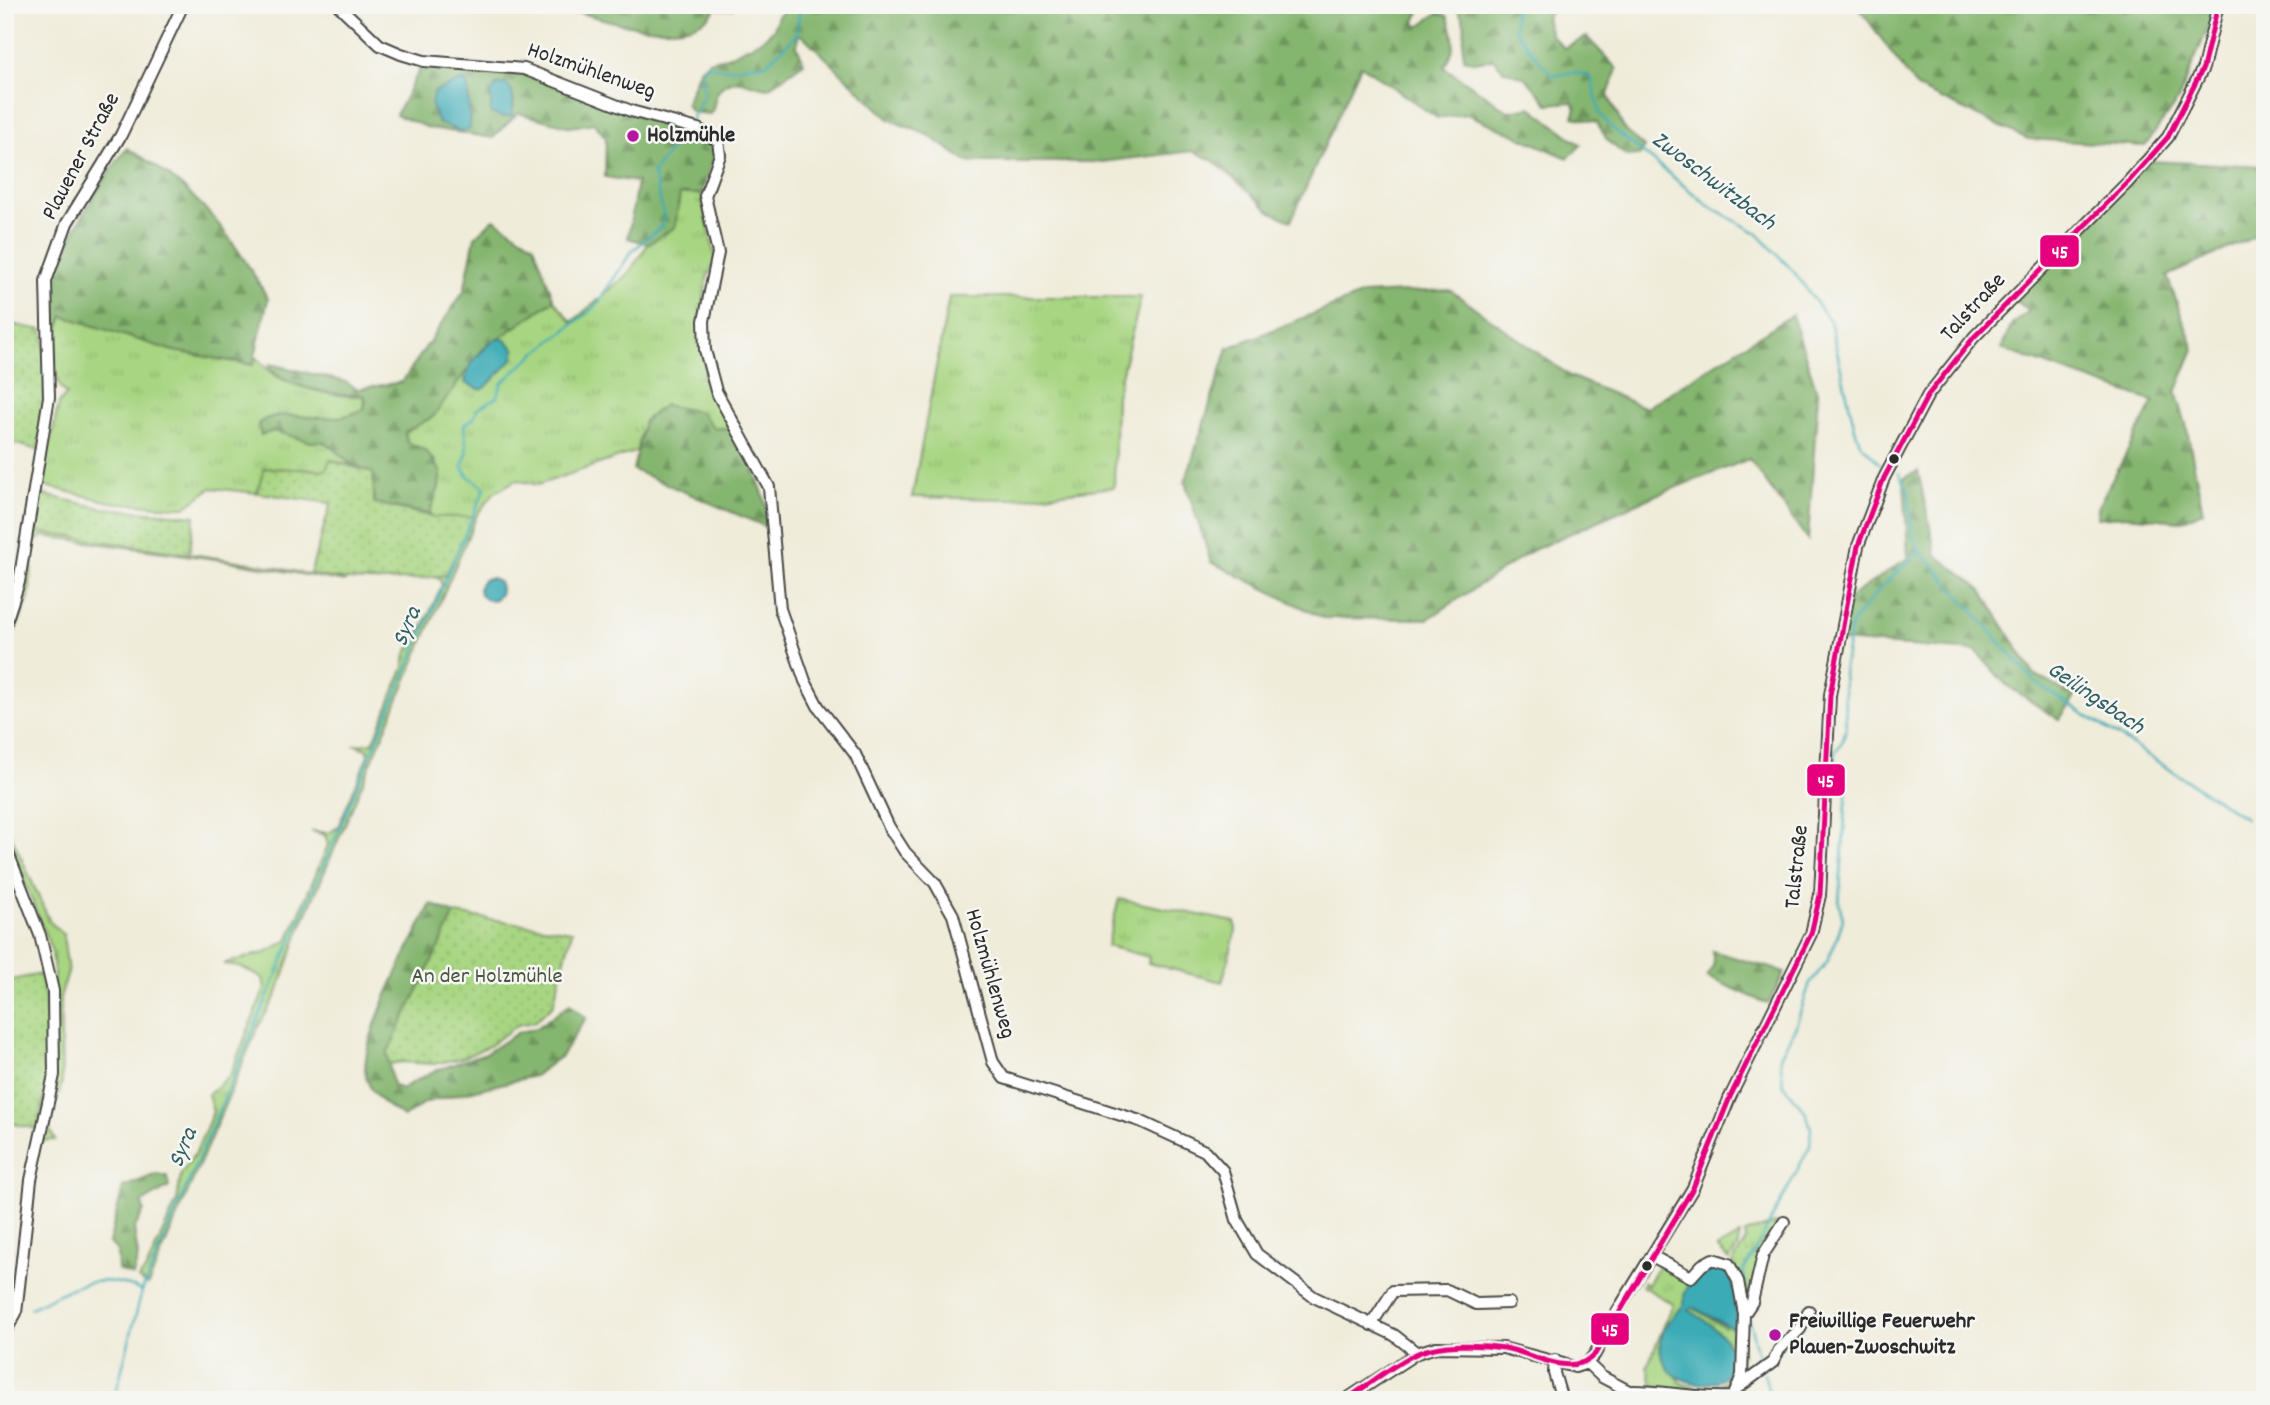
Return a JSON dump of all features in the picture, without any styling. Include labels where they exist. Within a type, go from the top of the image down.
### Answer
[{"type":"street","name":"Plauener Straße","points":[[5,625],[19,582],[49,397],[46,281],[67,223],[121,135],[183,5]]},
{"type":"street","name":"Holzmühlenweg","points":[[338,5],[380,45],[401,54],[424,61],[524,69],[631,111],[681,122],[718,141],[720,155],[705,196],[718,253],[704,321],[705,350],[716,391],[769,487],[780,609],[792,646],[818,706],[855,754],[889,827],[905,852],[935,883],[953,915],[993,1062],[1004,1078],[1140,1121],[1205,1151],[1223,1171],[1237,1220],[1258,1254],[1314,1297],[1394,1335],[1417,1353]]},
{"type":"street","name":"Talstraße","points":[[1587,1363],[1693,1188],[1730,1097],[1811,934],[1820,895],[1830,695],[1858,546],[1875,497],[1912,422],[1951,365],[1983,327],[2148,161],[2180,119],[2203,68],[2218,5]]},
{"type":"street","points":[[5,845],[40,935],[53,991],[54,1076],[31,1180],[16,1313],[5,1332]]},
{"type":"street","points":[[1744,1314],[1752,1303],[1763,1255],[1784,1222]]},
{"type":"street","points":[[1652,1256],[1691,1277],[1702,1265],[1713,1259],[1729,1264],[1738,1280],[1744,1314],[1743,1362],[1734,1395]]},
{"type":"street","points":[[1371,1325],[1393,1291],[1447,1290],[1476,1304],[1509,1303]]},
{"type":"street","points":[[1633,1391],[1664,1391],[1710,1398],[1734,1395],[1773,1362],[1779,1350],[1800,1329],[1809,1311]]},
{"type":"street","points":[[1345,1400],[1417,1353],[1436,1347],[1492,1347],[1555,1360],[1575,1367],[1587,1363],[1602,1377],[1646,1400]]},
{"type":"street","points":[[1555,1360],[1554,1373],[1562,1400]]},
{"type":"green space","points":[[551,5],[737,5],[731,9],[716,8],[703,21],[685,28],[663,29],[614,22]]},
{"type":"green space","points":[[790,5],[1422,5],[1415,22],[1418,27],[1438,13],[1447,15],[1450,22],[1453,48],[1444,67],[1508,111],[1531,107],[1581,145],[1568,158],[1467,114],[1437,118],[1361,65],[1291,221],[1271,212],[1214,161],[1193,151],[1101,162],[967,162],[928,135],[890,120],[802,35],[798,36],[797,46],[804,63],[768,88],[733,81],[722,87],[717,94],[710,114],[691,112],[686,104],[699,70],[709,61],[727,57],[762,40],[774,29],[778,16]]},
{"type":"green space","points":[[1454,5],[1556,5],[1546,18],[1551,35],[1564,48],[1587,37],[1617,69],[1608,95],[1625,131],[1644,147],[1640,155],[1626,156],[1607,140],[1597,122],[1573,117],[1576,108],[1572,102],[1548,104],[1526,78],[1503,70],[1494,59],[1474,62],[1464,59],[1465,27]]},
{"type":"green space","points":[[1857,5],[2212,5],[2213,15],[2178,100],[2145,146],[2028,139],[1917,88]]},
{"type":"green space","points":[[424,61],[524,69],[643,118],[691,133],[713,147],[714,157],[701,194],[680,194],[675,227],[648,244],[628,238],[637,182],[605,177],[606,138],[594,123],[571,127],[518,113],[493,138],[429,128],[396,115]]},
{"type":"green space","points":[[127,148],[172,178],[209,213],[240,252],[268,299],[253,365],[173,351],[63,316],[55,338],[50,317],[52,292],[60,266],[71,238],[99,187]]},
{"type":"green space","points":[[2148,161],[2265,166],[2265,232],[2167,276],[2194,349],[2176,392],[2186,424],[2203,512],[2181,521],[2125,516],[2097,518],[2097,508],[2154,402],[2001,349],[2012,324],[2029,311],[2012,297]]},
{"type":"green space","points":[[679,194],[701,194],[716,261],[707,278],[699,331],[707,381],[732,429],[714,428],[700,412],[644,421],[637,451],[538,485],[516,480],[494,493],[477,515],[301,927],[276,996],[258,1027],[148,1285],[138,1279],[146,1270],[177,1201],[181,1174],[196,1152],[213,1112],[208,1095],[230,1075],[265,988],[263,978],[241,967],[223,964],[267,952],[288,940],[328,845],[325,835],[311,831],[329,833],[338,827],[368,756],[368,750],[356,745],[373,743],[404,667],[406,654],[425,623],[442,585],[439,578],[432,577],[446,575],[472,517],[434,517],[429,514],[439,487],[435,460],[407,442],[405,432],[415,426],[482,350],[554,300],[572,322],[628,274],[648,244],[675,227]]},
{"type":"green space","points":[[494,219],[534,245],[554,300],[482,350],[433,417],[405,432],[407,442],[426,451],[441,472],[439,487],[429,514],[374,503],[373,473],[354,466],[325,442],[311,442],[274,431],[261,435],[258,424],[268,418],[349,415],[364,409],[366,399],[363,395],[341,395],[297,385],[275,373],[270,364],[346,382],[357,389],[402,382],[464,291],[475,237]]},
{"type":"green space","points":[[1450,290],[1570,376],[1646,408],[1792,315],[1818,394],[1808,540],[1749,459],[1649,498],[1531,551],[1428,619],[1323,618],[1211,562],[1185,482],[1228,348],[1363,294]]},
{"type":"green space","points":[[949,297],[1141,297],[1116,396],[1114,487],[1009,499],[912,497]]},
{"type":"green space","points":[[63,315],[253,365],[255,357],[270,372],[295,385],[330,394],[363,395],[365,409],[349,418],[299,418],[269,432],[283,432],[325,442],[354,466],[331,460],[326,470],[265,468],[257,493],[211,488],[185,507],[110,502],[45,486],[42,479],[59,403],[67,394],[57,379],[55,357]]},
{"type":"green space","points":[[5,323],[43,330],[47,373],[38,450],[5,441]]},
{"type":"green space","points":[[664,405],[700,412],[714,428],[732,429],[761,489],[769,528],[633,470],[644,421]]},
{"type":"green space","points":[[330,460],[373,473],[374,503],[434,517],[473,517],[446,575],[378,581],[344,580],[310,574],[331,503],[257,493],[264,468],[326,470]]},
{"type":"green space","points":[[1918,471],[1936,555],[1981,589],[2033,673],[2075,697],[2059,720],[2005,684],[1976,651],[1841,641],[1850,597],[1908,558],[1904,478]]},
{"type":"green space","points":[[39,494],[102,508],[195,516],[189,554],[32,531]]},
{"type":"green space","points":[[33,516],[33,531],[259,564],[345,582],[223,560],[42,536],[34,543],[29,598],[7,650],[10,666],[5,667],[5,647],[25,589]]},
{"type":"green space","points":[[5,822],[50,922],[63,934],[68,973],[60,998],[62,1083],[49,1128],[55,1140],[42,1141],[54,973],[52,952],[5,832]]},
{"type":"green space","points":[[1119,899],[1235,922],[1236,931],[1222,982],[1148,963],[1149,957],[1107,946]]},
{"type":"green space","points":[[431,904],[455,914],[387,1054],[393,1085],[401,1089],[432,1072],[486,1053],[519,1032],[535,1029],[570,1004],[586,1018],[561,1056],[534,1076],[426,1102],[404,1117],[382,1102],[374,1092],[367,1080],[365,1064],[377,1018]]},
{"type":"green space","name":"An der Holzmühle","points":[[455,914],[572,931],[553,1005],[534,1022],[517,1025],[489,1046],[462,1058],[434,1064],[389,1064],[387,1054]]},
{"type":"green space","points":[[1712,951],[1785,972],[1768,1004],[1707,977],[1714,964]]},
{"type":"green space","points":[[42,974],[48,1052],[46,1088],[37,1129],[5,1122],[5,981]]},
{"type":"green space","points":[[157,1174],[167,1176],[169,1187],[142,1203],[144,1211],[134,1229],[138,1256],[133,1276],[118,1270],[117,1250],[109,1243],[123,1187]]},
{"type":"green space","points":[[1778,1223],[1746,1304],[1732,1263],[1746,1240],[1745,1233]]},
{"type":"green space","points":[[1740,1235],[1737,1248],[1729,1260],[1717,1248]]},
{"type":"green space","points":[[1660,1263],[1693,1281],[1663,1358],[1682,1384],[1709,1391],[1729,1380],[1732,1368],[1732,1357],[1724,1339],[1717,1330],[1689,1310],[1691,1307],[1725,1327],[1739,1309],[1742,1343],[1740,1369],[1731,1389],[1723,1395],[1654,1386],[1647,1367],[1673,1304],[1642,1286],[1643,1282],[1648,1285]]},
{"type":"water","points":[[464,80],[468,87],[470,129],[463,132],[438,123],[431,103],[434,92]]},
{"type":"water","points":[[506,84],[513,95],[513,108],[511,116],[502,117],[491,113],[491,93],[497,85]]},
{"type":"water","points":[[497,338],[506,340],[515,350],[513,359],[481,390],[465,383],[472,363]]},
{"type":"water","points":[[490,578],[498,581],[501,589],[498,597],[490,600],[482,597],[479,589],[482,581]]},
{"type":"water","points":[[1717,1264],[1732,1275],[1738,1324],[1732,1328],[1692,1307],[1689,1310],[1716,1330],[1730,1348],[1734,1363],[1728,1374],[1717,1381],[1702,1384],[1685,1380],[1670,1371],[1660,1346],[1662,1334],[1683,1305],[1684,1294],[1689,1285],[1705,1266]]},
{"type":"waterway","name":"Syra","points":[[689,124],[705,94],[701,80],[704,68],[708,65],[732,69],[766,64],[797,34],[800,5]]},
{"type":"waterway","name":"Zwoschwitzbach","points":[[1512,5],[1517,33],[1554,76],[1574,72],[1591,77],[1600,114],[1611,127],[1709,206],[1757,233],[1794,272],[1830,321],[1855,429],[1860,443],[1880,464]]},
{"type":"waterway","name":"Syra","points":[[114,1400],[142,1291],[485,488],[468,476],[462,466],[467,454],[464,425],[474,418],[477,409],[497,397],[502,383],[533,355],[595,307],[632,251],[661,227],[664,216],[653,172],[686,130]]},
{"type":"waterway","name":"Zwoschwitzbach","points":[[1745,1291],[1743,1271],[1810,1146],[1811,1128],[1806,1112],[1783,1084],[1780,1056],[1795,1028],[1810,983],[1827,962],[1843,919],[1839,903],[1847,790],[1836,776],[1835,752],[1843,740],[1846,727],[1843,673],[1851,624],[1882,586],[1920,551],[1912,534],[1908,490],[1899,473]]},
{"type":"waterway","name":"Geilingsbach","points":[[1921,552],[2036,683],[2245,818]]},
{"type":"waterway","name":"Geilingsbach","points":[[2260,824],[2265,826]]},
{"type":"waterway","points":[[31,1308],[72,1288],[97,1281],[125,1285],[142,1291]]},
{"type":"waterway","name":"Zwoschwitzbach","points":[[1749,1320],[1761,1367]]},
{"type":"waterway","name":"Zwoschwitzbach","points":[[1764,1373],[1771,1400]]},
{"type":"transit line","name":"45","points":[[1345,1400],[1409,1358],[1438,1347],[1494,1347],[1564,1364],[1586,1361],[1595,1354],[1693,1188],[1730,1097],[1811,934],[1820,895],[1830,695],[1858,546],[1884,478],[1928,395],[1974,337],[2128,182],[2168,137],[2203,68],[2218,5]]},
{"type":"place","name":"Holzmühle","points":[[633,136]]},
{"type":"place","name":"Freiwillige Feuerwehr Plauen-Zwoschwitz","points":[[1775,1335]]}]
